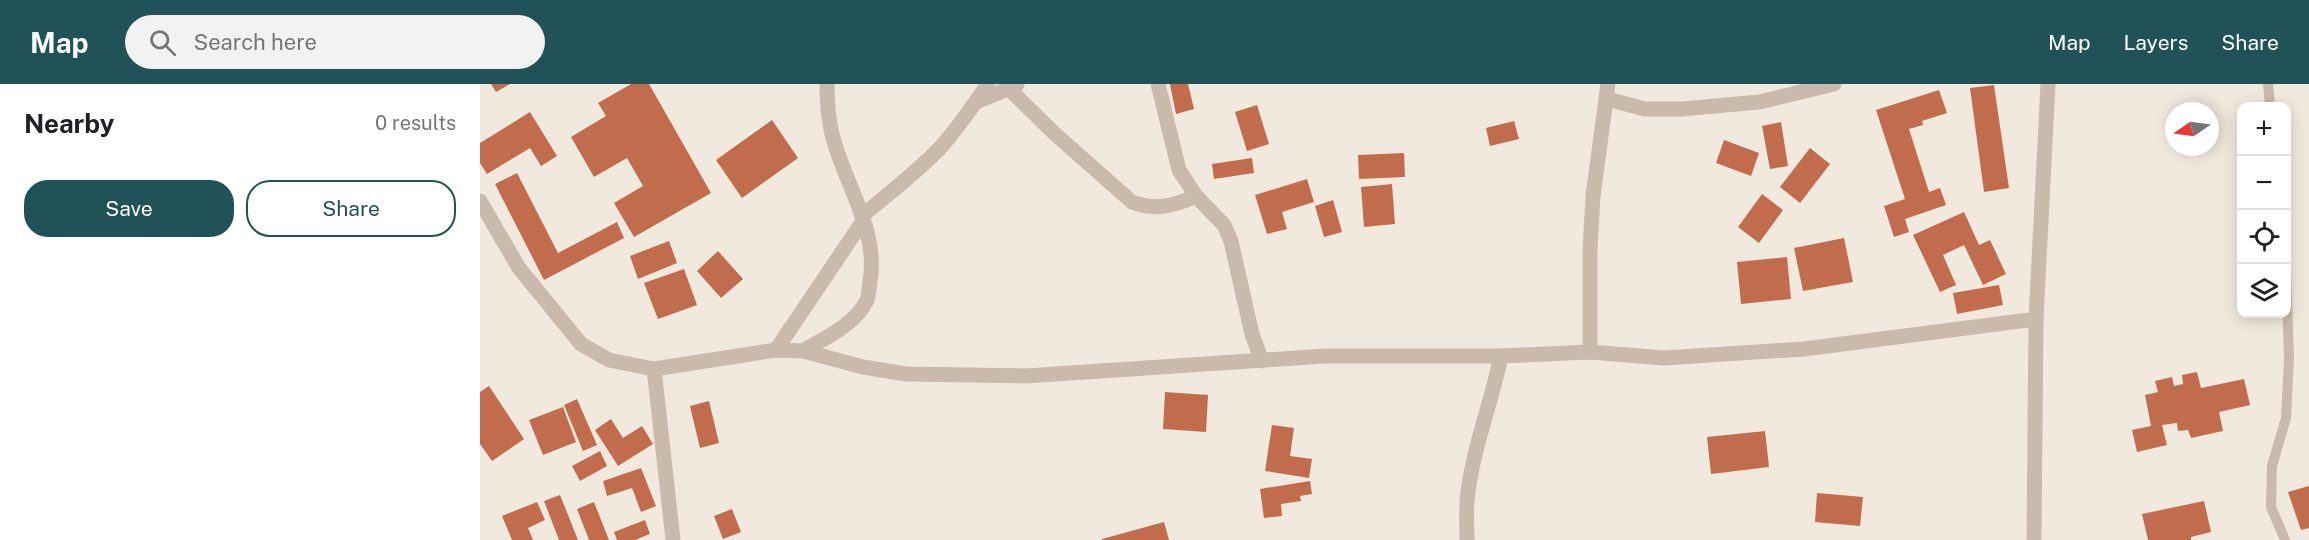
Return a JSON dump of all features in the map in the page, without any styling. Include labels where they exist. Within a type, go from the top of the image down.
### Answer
[{"type":"street","points":[[803,351],[850,321],[867,300],[872,268],[869,238],[832,136],[827,110],[827,84]]},
{"type":"street","points":[[776,350],[863,219],[940,147],[966,117],[988,84]]},
{"type":"street","points":[[1158,84],[1179,170],[1196,196],[1224,225],[1231,241],[1252,334],[1262,361]]},
{"type":"street","points":[[1590,352],[1590,249],[1593,196],[1607,92],[1645,109],[1682,109],[1759,102],[1834,84]]},
{"type":"street","points":[[2034,540],[2036,319],[2048,84]]},
{"type":"street","points":[[976,102],[1013,86],[1055,134],[1132,202],[1146,207],[1165,207],[1196,196]]},
{"type":"street","points":[[480,201],[519,267],[581,344],[609,360],[654,369],[776,350],[803,351],[863,367],[905,374],[1026,376],[1325,356],[1502,356],[1590,352],[1664,358],[1804,349],[2036,319]]},
{"type":"street","points":[[1467,540],[1467,502],[1474,461],[1502,356]]},
{"type":"street","points":[[654,369],[673,540]]},
{"type":"lane","points":[[2268,84],[2270,102]]},
{"type":"lane","points":[[2285,540],[2271,507],[2271,497],[2272,466],[2286,418],[2289,357],[2288,318]]},
{"type":"building","points":[[491,84],[510,84],[496,92]]},
{"type":"building","points":[[631,84],[649,84],[711,193],[634,237],[614,203],[643,186],[627,158],[594,177],[571,137],[606,116],[598,103]]},
{"type":"building","points":[[1170,84],[1188,84],[1194,109],[1176,114]]},
{"type":"building","points":[[1994,85],[2009,188],[1984,192],[1970,88]]},
{"type":"building","points":[[1939,90],[1947,113],[1922,121],[1923,125],[1909,129],[1929,192],[1940,188],[1946,205],[1905,219],[1909,232],[1894,237],[1884,206],[1905,199],[1876,110]]},
{"type":"building","points":[[1257,105],[1269,144],[1247,151],[1235,112]]},
{"type":"building","points":[[530,112],[557,156],[541,166],[530,148],[487,174],[480,163],[480,143]]},
{"type":"building","points":[[772,120],[798,158],[742,198],[716,160]]},
{"type":"building","points":[[1514,121],[1519,139],[1490,146],[1486,128]]},
{"type":"building","points":[[1781,122],[1788,166],[1770,169],[1762,126]]},
{"type":"building","points":[[1724,140],[1759,153],[1751,176],[1716,163]]},
{"type":"building","points":[[1810,148],[1830,164],[1800,203],[1780,187]]},
{"type":"building","points":[[1404,153],[1405,177],[1359,179],[1358,155]]},
{"type":"building","points":[[1252,158],[1254,173],[1214,179],[1212,164]]},
{"type":"building","points":[[517,173],[558,253],[617,222],[624,238],[544,280],[495,184]]},
{"type":"building","points":[[1307,179],[1314,202],[1282,212],[1287,229],[1267,234],[1255,195]]},
{"type":"building","points":[[1392,184],[1395,224],[1364,227],[1361,187]]},
{"type":"building","points":[[1762,194],[1783,210],[1759,243],[1738,227]]},
{"type":"building","points":[[1333,200],[1342,232],[1324,237],[1315,206]]},
{"type":"building","points":[[1964,212],[1979,245],[1990,240],[2006,274],[1983,285],[1964,245],[1943,255],[1956,285],[1940,292],[1913,235]]},
{"type":"building","points":[[1844,238],[1853,282],[1803,291],[1794,248]]},
{"type":"building","points":[[669,241],[677,263],[638,279],[630,256]]},
{"type":"building","points":[[718,251],[743,279],[721,298],[697,271]]},
{"type":"building","points":[[1787,257],[1791,299],[1741,304],[1737,262]]},
{"type":"building","points":[[684,269],[697,305],[658,319],[644,283]]},
{"type":"building","points":[[1999,285],[2003,305],[1957,314],[1953,293]]},
{"type":"building","points":[[2197,372],[2201,388],[2244,379],[2250,405],[2219,412],[2223,431],[2191,438],[2188,430],[2178,431],[2177,423],[2162,425],[2167,445],[2137,452],[2132,430],[2151,426],[2145,395],[2158,392],[2155,381],[2172,377],[2174,386],[2183,384],[2182,375]]},
{"type":"building","points":[[489,386],[524,439],[492,461],[480,444],[480,392]]},
{"type":"building","points":[[1165,392],[1208,395],[1206,432],[1163,429]]},
{"type":"building","points":[[577,399],[597,445],[583,451],[564,405]]},
{"type":"building","points":[[709,401],[719,443],[700,448],[690,406]]},
{"type":"building","points":[[563,407],[576,442],[543,455],[529,420]]},
{"type":"building","points":[[611,419],[623,438],[642,426],[653,444],[618,466],[595,430]]},
{"type":"building","points":[[1272,425],[1294,428],[1290,456],[1312,459],[1309,478],[1265,471]]},
{"type":"building","points":[[1765,431],[1769,467],[1711,474],[1707,437]]},
{"type":"building","points":[[600,451],[607,466],[580,481],[572,466]]},
{"type":"building","points":[[641,468],[656,506],[641,512],[632,488],[607,496],[603,481]]},
{"type":"building","points":[[1310,481],[1312,494],[1300,496],[1301,501],[1281,504],[1282,516],[1264,518],[1260,489]]},
{"type":"building","points":[[2309,486],[2309,528],[2301,530],[2288,492]]},
{"type":"building","points":[[1817,493],[1863,497],[1860,526],[1815,522]]},
{"type":"building","points":[[560,495],[578,540],[559,540],[544,501]]},
{"type":"building","points":[[2204,501],[2211,532],[2191,537],[2191,540],[2148,540],[2142,514]]},
{"type":"building","points":[[537,502],[545,520],[528,528],[533,540],[512,540],[502,516]]},
{"type":"building","points":[[594,502],[609,540],[589,540],[577,509]]},
{"type":"building","points":[[732,509],[741,532],[723,539],[714,516]]},
{"type":"building","points":[[645,520],[650,534],[635,540],[617,540],[614,532]]},
{"type":"building","points":[[1164,522],[1169,540],[1102,540],[1102,539]]}]
